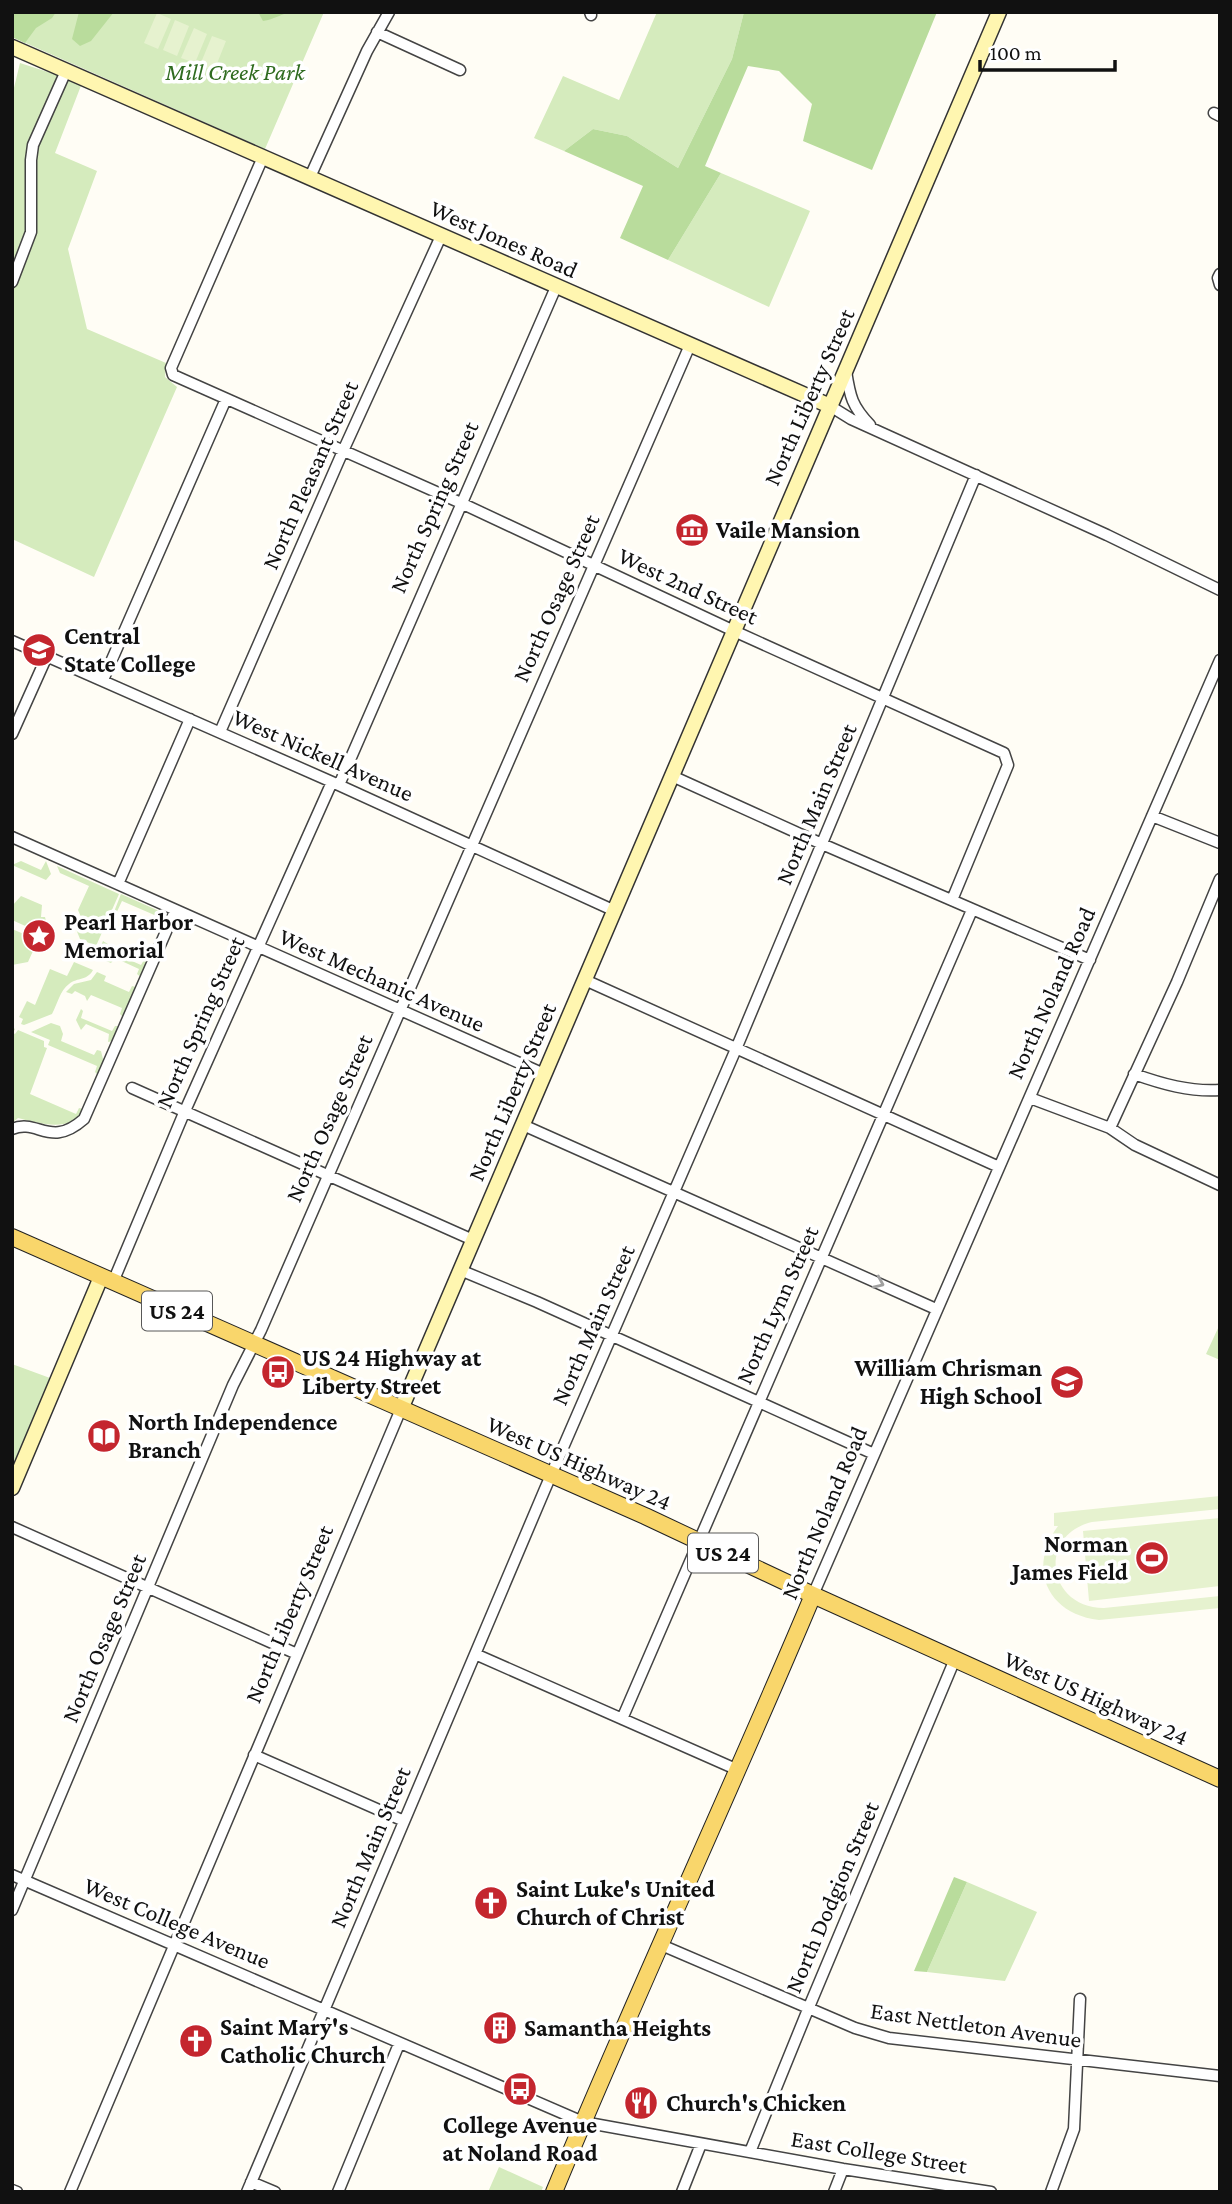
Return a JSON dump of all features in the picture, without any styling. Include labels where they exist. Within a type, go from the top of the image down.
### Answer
[{"type":"main road","name":"North Liberty Street","points":[[401,1409],[999,12]]},
{"type":"main road","name":"West Jones Road","points":[[12,47],[830,406]]},
{"type":"main road","name":"US 24","points":[[12,1237],[253,1344]]},
{"type":"main road","name":"North Spring Street","points":[[12,1488],[107,1279]]},
{"type":"main road","name":"West US Highway 24","points":[[253,1344],[698,1541],[1220,1779]]},
{"type":"main road","name":"North Noland Road","points":[[554,2192],[659,1944],[813,1595]]},
{"type":"street","points":[[310,177],[377,32],[389,12]]},
{"type":"street","points":[[377,32],[460,70]]},
{"type":"street","points":[[12,282],[31,232],[33,145],[66,71]]},
{"type":"street","name":"West 2nd Street","points":[[263,157],[171,368],[173,375],[461,503],[1004,753],[1008,765],[952,900]]},
{"type":"street","name":"North Pleasant Street","points":[[220,732],[441,236]]},
{"type":"street","name":"North Spring Street","points":[[107,1279],[335,784],[556,287]]},
{"type":"street","name":"North Osage Street","points":[[12,1910],[233,1385],[690,345]]},
{"type":"street","points":[[846,371],[849,395],[854,408],[872,427]]},
{"type":"street","points":[[103,680],[226,399]]},
{"type":"street","name":"West Jones Road","points":[[830,406],[1220,590]]},
{"type":"street","name":"North Main Street","points":[[249,2187],[551,1475],[737,1049],[976,475]]},
{"type":"street","name":"West Nickell Avenue","points":[[12,641],[615,911]]},
{"type":"street","points":[[12,734],[47,656]]},
{"type":"street","name":"North Noland Road","points":[[813,1595],[1220,660]]},
{"type":"street","points":[[118,884],[190,719]]},
{"type":"street","points":[[673,776],[1090,960]]},
{"type":"street","points":[[1152,816],[1220,843]]},
{"type":"street","name":"West Mechanic Avenue","points":[[12,836],[544,1074]]},
{"type":"street","points":[[1110,1128],[1177,982],[1220,879]]},
{"type":"street","name":"North Lynn Street","points":[[622,1718],[972,910]]},
{"type":"street","points":[[12,1129],[19,1127],[58,1133],[73,1129],[84,1119],[175,911]]},
{"type":"street","points":[[585,980],[999,1167]]},
{"type":"street","points":[[1134,1074],[1166,1085],[1205,1091],[1220,1090]]},
{"type":"street","points":[[132,1088],[473,1240]]},
{"type":"street","points":[[1030,1098],[1110,1128],[1135,1145],[1220,1185]]},
{"type":"street","points":[[523,1125],[936,1309]]},
{"type":"street","points":[[460,1270],[874,1454]]},
{"type":"street","name":"North Liberty Street","points":[[70,2192],[401,1409]]},
{"type":"street","points":[[12,1527],[297,1654]]},
{"type":"street","points":[[475,1654],[738,1770]]},
{"type":"street","name":"North Dodgion Street","points":[[751,2152],[808,2007],[956,1659]]},
{"type":"street","points":[[254,1755],[404,1821]]},
{"type":"street","name":"West College Avenue","points":[[12,1875],[325,2009]]},
{"type":"street","name":"East Nettleton Avenue","points":[[659,1944],[855,2028],[889,2038],[1220,2076]]},
{"type":"street","points":[[1051,2192],[1074,2129],[1080,1999]]},
{"type":"street","name":"East College Street","points":[[325,2009],[583,2122],[843,2169],[991,2192]]},
{"type":"street","points":[[338,2192],[399,2043]]},
{"type":"street","points":[[682,2192],[701,2144]]},
{"type":"street","points":[[834,2192],[843,2169]]},
{"type":"street","points":[[249,2187],[275,2192]]},
{"type":"green space","points":[[12,12],[56,12],[52,18],[36,28],[25,43],[12,37]]},
{"type":"green space","name":"Mill Creek Park","points":[[16,12],[324,12],[265,149],[12,37],[12,21]]},
{"type":"green space","points":[[79,12],[114,12],[91,41],[80,46],[72,39]]},
{"type":"green space","points":[[258,12],[313,12],[288,13],[263,21]]},
{"type":"green space","points":[[657,12],[744,12],[732,59],[678,168],[627,136],[593,129],[564,151],[534,138],[563,76],[619,100]]},
{"type":"green space","points":[[744,12],[937,12],[872,170],[803,141],[812,104],[779,71],[748,66],[705,166],[721,173],[668,260],[620,238],[643,186],[564,151],[593,129],[627,136],[678,168],[732,59]]},
{"type":"green space","points":[[157,13],[171,19],[158,49],[144,43]]},
{"type":"green space","points":[[175,20],[189,26],[177,56],[163,50]]},
{"type":"green space","points":[[194,28],[207,34],[195,63],[181,58]]},
{"type":"green space","points":[[212,36],[226,41],[214,71],[200,65]]},
{"type":"green space","points":[[20,63],[82,83],[55,153],[97,171],[68,249],[87,329],[166,363],[165,377],[177,387],[94,577],[12,539],[12,96]]},
{"type":"green space","points":[[721,173],[810,211],[769,307],[668,260]]},
{"type":"green space","points":[[21,861],[41,870],[46,861],[51,874],[46,880],[12,865]]},
{"type":"green space","points":[[57,866],[119,894],[96,946],[80,939],[76,929],[81,917],[78,910],[89,886],[60,873]]},
{"type":"green space","points":[[121,894],[168,915],[163,926],[157,924],[159,917],[122,901],[114,918],[112,917]]},
{"type":"green space","points":[[21,896],[42,905],[41,917],[45,917],[46,921],[41,933],[12,920],[12,906]]},
{"type":"green space","points":[[12,929],[38,940],[28,962],[12,965]]},
{"type":"green space","points":[[103,941],[117,950],[116,954],[141,965],[147,960],[141,977],[137,974],[139,969],[115,958],[111,963],[106,961],[110,952],[100,948]]},
{"type":"green space","points":[[74,962],[93,970],[88,976],[66,987],[52,1014],[21,1024],[23,1019],[19,1017],[27,1001],[35,1005],[50,969],[67,976]]},
{"type":"green space","points":[[97,972],[106,976],[104,981],[129,992],[132,986],[136,987],[123,1017],[120,1014],[122,1008],[91,995],[87,1001],[85,996],[75,991],[72,994],[66,992],[74,984],[91,980]]},
{"type":"green space","points":[[81,1009],[81,1018],[112,1031],[118,1026],[113,1041],[108,1042],[109,1034],[86,1024],[81,1030],[76,1020]]},
{"type":"green space","points":[[51,1023],[60,1026],[63,1034],[61,1041],[94,1055],[97,1050],[101,1051],[104,1063],[98,1075],[95,1072],[97,1066],[48,1045],[50,1040],[31,1032]]},
{"type":"green space","points":[[12,1027],[15,1029],[13,1033],[18,1030],[44,1041],[44,1047],[47,1048],[30,1094],[76,1114],[79,1108],[83,1109],[71,1122],[54,1125],[18,1118],[12,1123]]},
{"type":"green space","points":[[1220,1324],[1220,1360],[1206,1354]]},
{"type":"green space","points":[[12,1364],[50,1378],[12,1468]]},
{"type":"green space","points":[[1220,1496],[1220,1509],[1092,1522],[1074,1529],[1063,1541],[1057,1555],[1056,1570],[1061,1584],[1070,1596],[1085,1605],[1104,1608],[1220,1596],[1220,1608],[1099,1620],[1066,1609],[1047,1587],[1044,1558],[1058,1526],[1054,1526],[1054,1513]]},
{"type":"green space","name":"Norman James Field","points":[[1220,1518],[1220,1586],[1089,1601],[1083,1531]]},
{"type":"green space","points":[[954,1877],[967,1882],[927,1972],[914,1971]]},
{"type":"green space","points":[[967,1882],[1037,1912],[1005,1981],[927,1972]]},
{"type":"green space","points":[[499,2167],[543,2187],[541,2192],[488,2192]]},
{"type":"place","name":"Vaile Mansion","points":[[692,530]]},
{"type":"place","name":"Central State College","points":[[39,650]]},
{"type":"place","name":"Pearl Harbor Memorial","points":[[39,936]]},
{"type":"place","name":"US 24 Highway at Liberty Street","points":[[278,1372]]},
{"type":"place","name":"William Chrisman High School","points":[[1067,1382]]},
{"type":"place","name":"North Independence Branch","points":[[104,1436]]},
{"type":"place","name":"Norman James Field","points":[[1152,1558]]},
{"type":"place","name":"Saint Luke's United Church of Christ","points":[[491,1903]]},
{"type":"place","name":"Samantha Heights","points":[[500,2028]]},
{"type":"place","name":"Saint Mary's Catholic Church","points":[[196,2041]]},
{"type":"place","name":"College Avenue at Noland Road","points":[[520,2089]]},
{"type":"place","name":"Church's Chicken","points":[[641,2103]]}]
